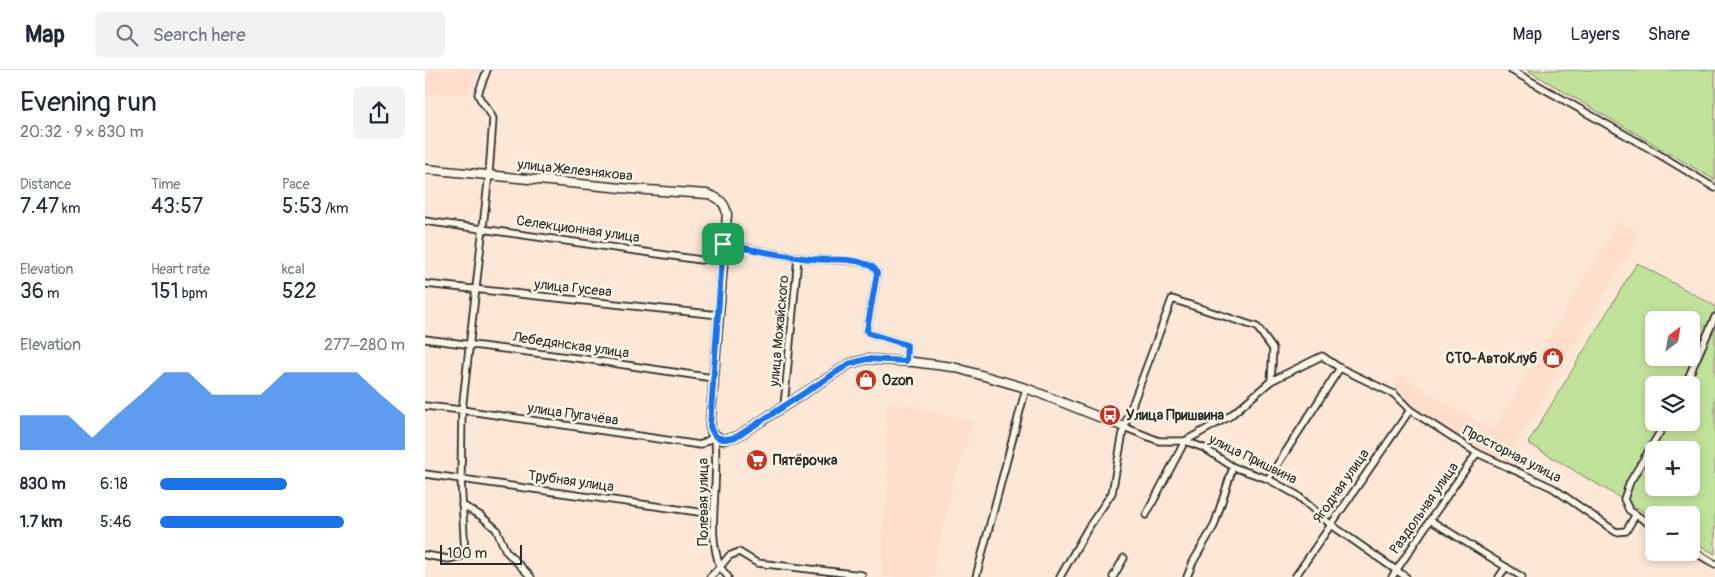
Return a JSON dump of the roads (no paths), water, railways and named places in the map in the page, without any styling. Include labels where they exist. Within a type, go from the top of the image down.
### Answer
[{"type":"street","points":[[425,555],[448,559],[465,555],[461,479],[462,410],[489,174],[493,119],[490,111],[484,106],[478,94],[487,70]]},
{"type":"street","points":[[1511,70],[1715,188]]},
{"type":"street","name":"улица Железнякова","points":[[425,169],[707,194],[715,196],[721,201]]},
{"type":"street","name":"Полевая улица","points":[[720,567],[713,545],[713,514],[716,485],[715,436],[710,426],[723,244],[727,214],[725,206],[721,201]]},
{"type":"street","name":"Селекционная улица","points":[[425,221],[701,260],[723,244]]},
{"type":"street","points":[[723,244],[798,257],[823,260],[849,260],[867,264],[875,269],[877,273],[868,333],[907,345],[906,361]]},
{"type":"street","name":"улица Можайского","points":[[785,406],[798,257]]},
{"type":"street","name":"улица Гусева","points":[[425,284],[719,315]]},
{"type":"street","points":[[1061,577],[1088,528],[1112,493],[1124,427],[1172,299],[1257,327],[1273,348],[1271,381],[1230,416],[1185,441],[1146,515]]},
{"type":"street","points":[[1689,376],[1715,317]]},
{"type":"street","name":"Лебедянская улица","points":[[425,339],[592,360],[713,378]]},
{"type":"street","name":"Просторная улица","points":[[1271,381],[1321,356],[1340,368],[1394,394],[1410,410],[1477,453],[1553,488],[1617,532],[1626,531],[1635,516]]},
{"type":"street","name":"улица Пришвина","points":[[715,436],[723,440],[738,436],[849,364],[867,359],[906,361],[953,367],[1026,388],[1159,441],[1185,441],[1203,448],[1233,467],[1268,479],[1297,495],[1330,524],[1406,577]]},
{"type":"street","points":[[1268,479],[1340,368]]},
{"type":"street","points":[[976,577],[1026,388]]},
{"type":"street","name":"улица Пугачёва","points":[[425,406],[699,445],[715,436]]},
{"type":"street","name":"Ягодная улица","points":[[1295,577],[1410,410]]},
{"type":"street","points":[[1645,522],[1629,510],[1624,499],[1625,494],[1661,431]]},
{"type":"street","name":"Раздольная улица","points":[[1392,577],[1477,453]]},
{"type":"street","points":[[1187,577],[1193,562],[1214,526],[1233,467]]},
{"type":"street","name":"Трубная улица","points":[[425,474],[713,514]]},
{"type":"street","points":[[462,506],[481,516],[496,529],[506,551],[531,577]]},
{"type":"street","points":[[1430,520],[1522,577]]},
{"type":"street","points":[[710,577],[729,556],[739,552],[757,563],[862,575]]},
{"type":"street","points":[[1700,555],[1715,564]]},
{"type":"street","points":[[1113,577],[1124,558]]},
{"type":"street","points":[[720,567],[728,577]]},
{"type":"street","points":[[1499,577],[1505,567]]},
{"type":"place","name":"СТО-АвтоКлуб","points":[[1553,358]]},
{"type":"place","name":"Ozon","points":[[866,380]]},
{"type":"place","name":"Улица Пришвина","points":[[1110,415]]},
{"type":"place","name":"Пятёрочка","points":[[757,460]]}]
